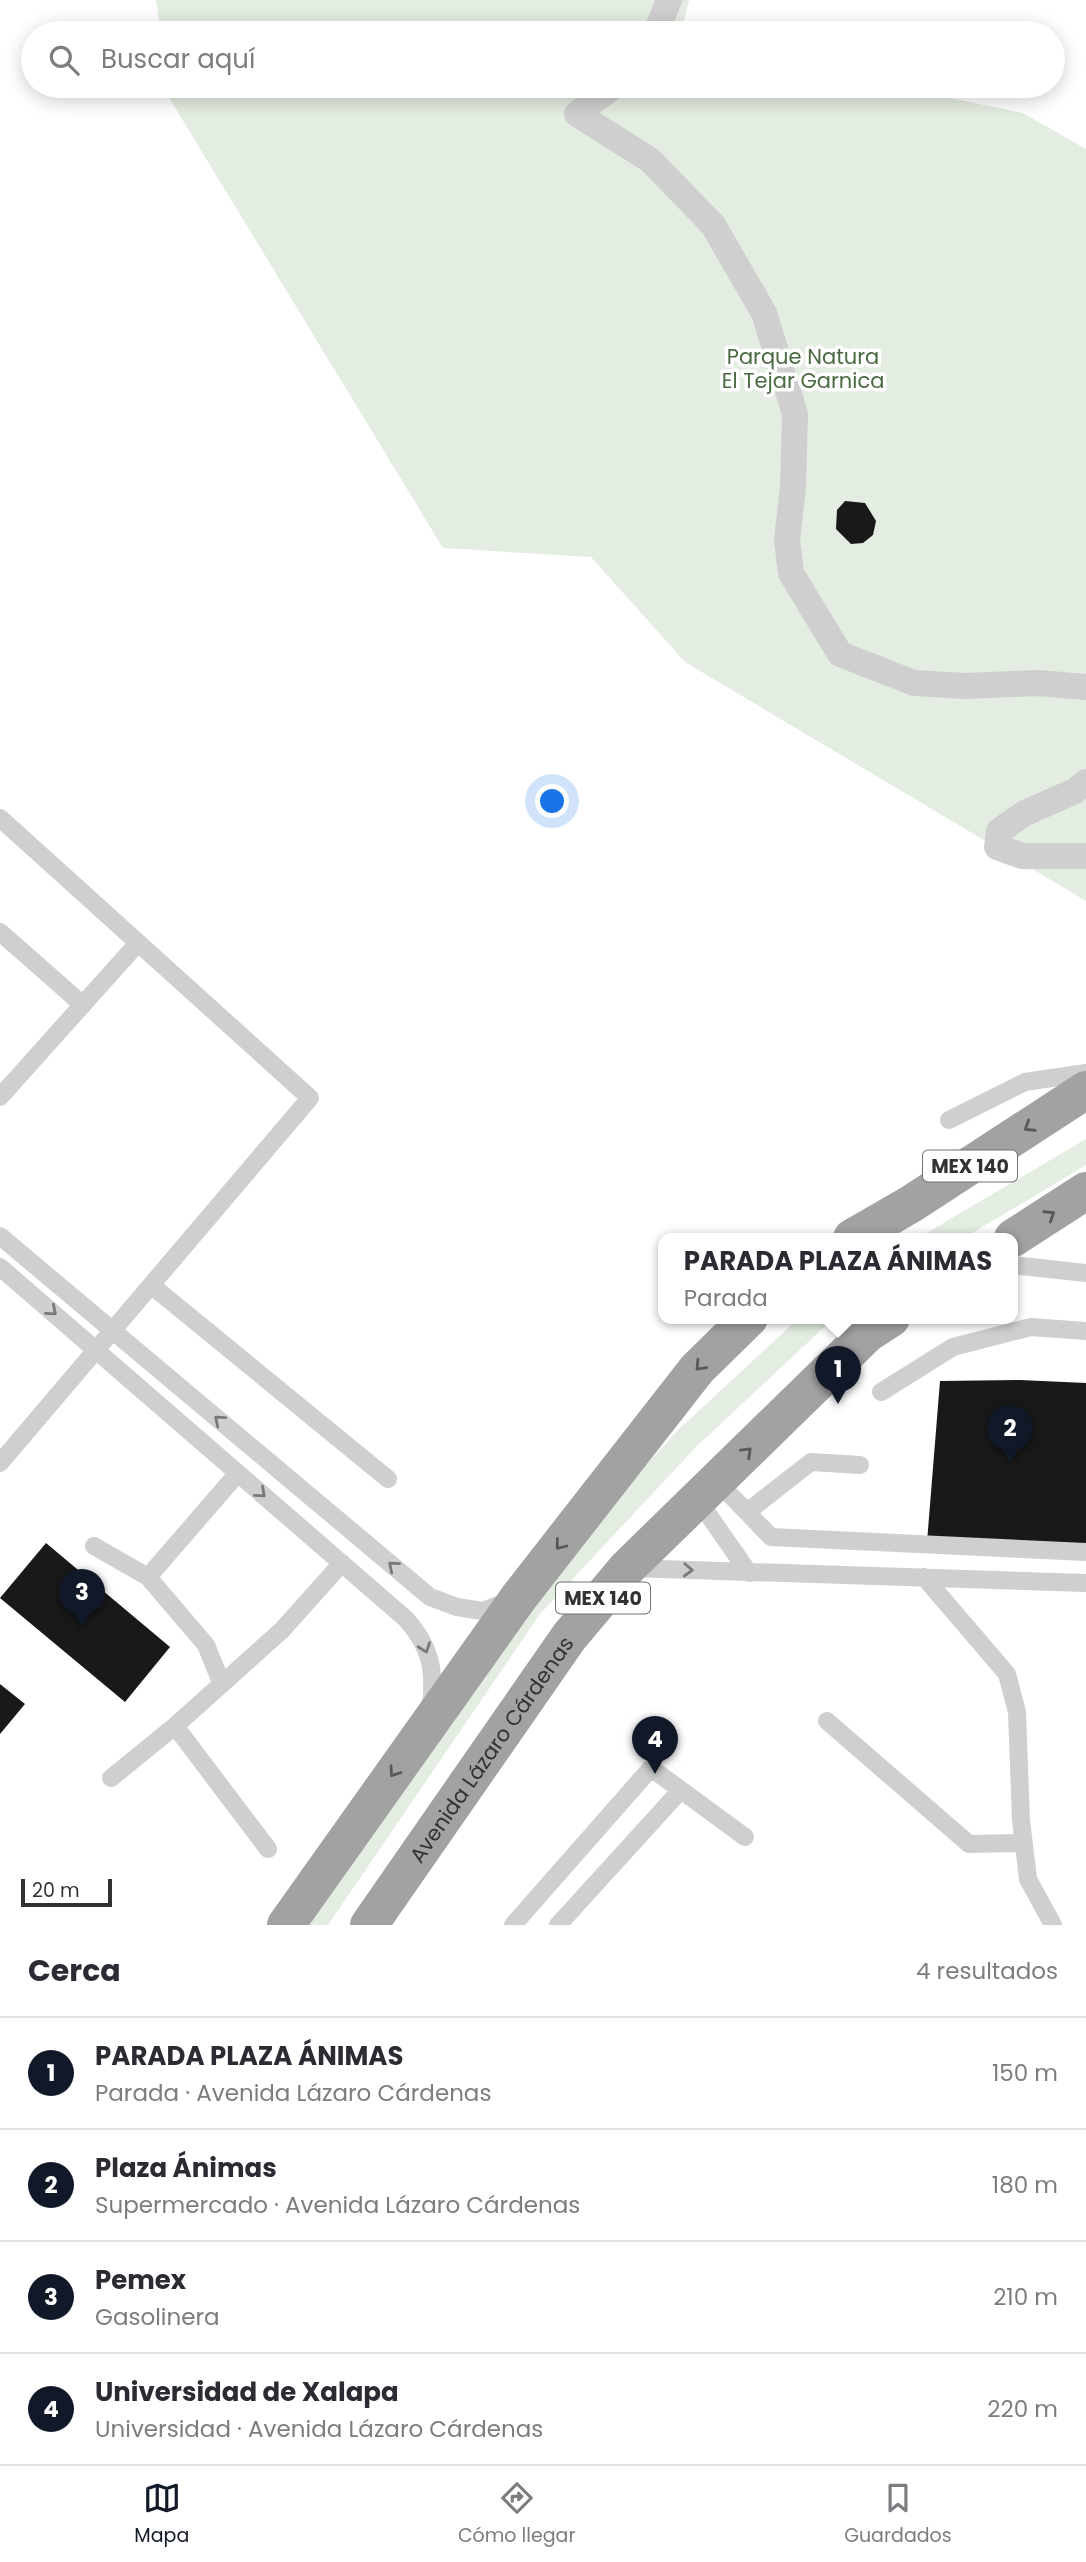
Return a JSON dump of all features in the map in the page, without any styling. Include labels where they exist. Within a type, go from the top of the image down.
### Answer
[{"type":"highway","name":"MEX 140","points":[[861,1233],[911,1204],[1086,1090]]},
{"type":"highway","points":[[1018,1235],[1086,1191]]},
{"type":"highway","name":"MEX 140","points":[[286,1925],[519,1597],[697,1369],[743,1324]]},
{"type":"highway","name":"Avenida Lázaro Cárdenas","points":[[369,1925],[569,1637],[627,1568],[868,1333],[882,1324]]},
{"type":"street","points":[[660,21],[668,0]]},
{"type":"street","points":[[598,98],[577,114],[650,160],[713,225],[764,313],[795,414],[793,486],[787,540],[791,573],[841,654],[914,683],[966,686],[1038,683],[1086,687]]},
{"type":"street","points":[[1086,782],[1075,791],[1025,813],[999,831],[997,847],[1022,856],[1086,856]]},
{"type":"lane","points":[[0,818],[310,1098],[0,1463]]},
{"type":"lane","points":[[0,932],[83,1004]]},
{"type":"lane","points":[[0,1097],[138,943]]},
{"type":"lane","points":[[949,1120],[1025,1082],[1086,1073]]},
{"type":"lane","points":[[0,1236],[430,1597],[457,1607],[482,1611],[519,1597]]},
{"type":"lane","points":[[1018,1266],[1086,1273]]},
{"type":"lane","points":[[0,1267],[419,1633],[434,1679],[425,1730]]},
{"type":"lane","points":[[151,1285],[388,1479]]},
{"type":"lane","points":[[881,1392],[953,1347],[1031,1327],[1086,1331]]},
{"type":"lane","points":[[747,1512],[811,1462],[860,1465]]},
{"type":"lane","points":[[148,1577],[238,1473]]},
{"type":"lane","points":[[708,1491],[747,1512],[771,1537],[1086,1552]]},
{"type":"lane","points":[[708,1491],[749,1573]]},
{"type":"lane","points":[[94,1546],[148,1577],[206,1645],[221,1682]]},
{"type":"lane","points":[[111,1778],[175,1726],[282,1630],[342,1563]]},
{"type":"lane","points":[[627,1568],[1086,1583]]},
{"type":"lane","points":[[924,1577],[1007,1674],[1017,1712],[1028,1879],[1053,1925]]},
{"type":"lane","points":[[827,1721],[969,1844],[1024,1843]]},
{"type":"lane","points":[[175,1726],[268,1849]]},
{"type":"lane","points":[[513,1925],[652,1768],[745,1837]]},
{"type":"lane","points":[[558,1925],[680,1791]]},
{"type":"green space","points":[[156,0],[689,0],[684,21],[159,21]]},
{"type":"green space","name":"Parque Natura El Tejar Garnica","points":[[171,98],[950,98],[1023,113],[1086,149],[1086,901],[685,662],[591,557],[443,548]]},
{"type":"green space","points":[[1086,1139],[1086,1165],[972,1233],[926,1233]]},
{"type":"green space","points":[[793,1324],[828,1324],[696,1447],[540,1614],[328,1925],[297,1925],[525,1598],[679,1429]]},
{"type":"building","points":[[845,501],[865,503],[876,521],[873,535],[863,543],[851,544],[836,529],[837,510]]},
{"type":"building","points":[[940,1381],[1086,1383],[1086,1546],[927,1542]]},
{"type":"building","points":[[46,1543],[170,1647],[125,1702],[0,1598]]},
{"type":"building","points":[[0,1684],[25,1704],[0,1734]]},
{"type":"place","name":"PARADA PLAZA ÁNIMAS","points":[[838,1404]]},
{"type":"place","name":"Plaza Ánimas","points":[[1010,1463]]},
{"type":"place","name":"Pemex","points":[[82,1627]]},
{"type":"place","name":"Universidad de Xalapa","points":[[655,1774]]}]
